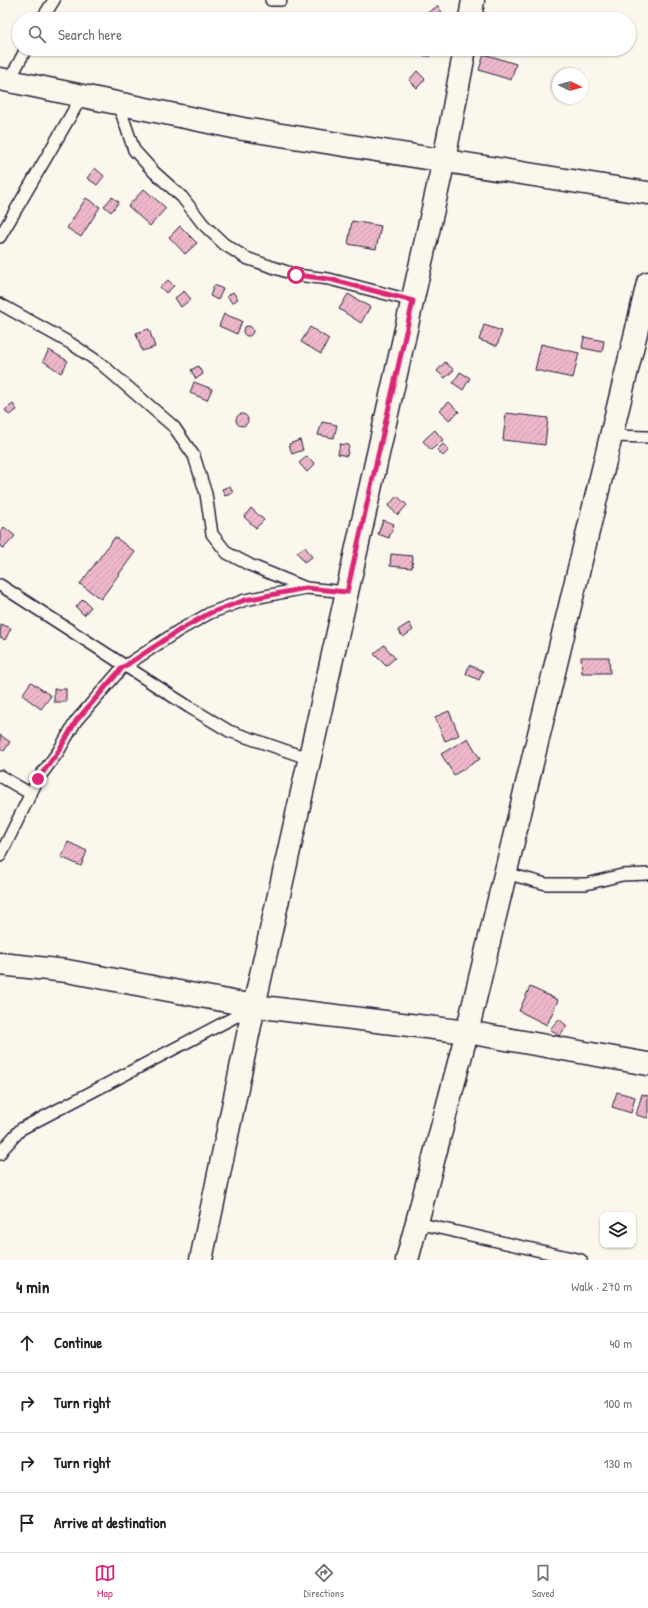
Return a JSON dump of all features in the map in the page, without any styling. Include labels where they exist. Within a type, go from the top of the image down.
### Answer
[{"type":"street","points":[[471,12],[473,0]]},
{"type":"street","points":[[201,1260],[254,1006],[444,160],[463,56]]},
{"type":"street","points":[[5,80],[242,129],[648,193]]},
{"type":"street","points":[[407,1260],[467,1032],[648,283]]},
{"type":"street","points":[[0,964],[67,971],[254,1006],[467,1032],[648,1064]]},
{"type":"lane","points":[[46,12],[54,0]]},
{"type":"lane","points":[[270,0],[281,0]]},
{"type":"lane","points":[[5,80],[21,56]]},
{"type":"lane","points":[[0,237],[82,96]]},
{"type":"lane","points":[[118,103],[134,150],[154,172],[182,197],[203,224],[224,244],[246,258],[296,275],[329,279],[413,301]]},
{"type":"lane","points":[[0,304],[70,343],[100,363],[174,427],[194,456],[206,494],[212,534],[227,553],[250,565],[306,588]]},
{"type":"lane","points":[[611,436],[648,437]]},
{"type":"lane","points":[[0,584],[125,666],[229,731],[310,759]]},
{"type":"lane","points":[[0,856],[38,779],[58,752],[76,721],[103,688],[125,666],[178,631],[210,613],[245,600],[306,588],[347,592]]},
{"type":"lane","points":[[0,776],[31,794]]},
{"type":"lane","points":[[506,873],[546,884],[586,884],[622,876],[648,874]]},
{"type":"lane","points":[[0,1154],[21,1129],[254,1006]]},
{"type":"lane","points":[[417,1223],[580,1260]]},
{"type":"building","points":[[438,6],[442,12],[429,12]]},
{"type":"building","points":[[483,56],[490,56],[516,64],[511,80],[479,70]]},
{"type":"building","points":[[417,71],[425,79],[417,88],[409,80]]},
{"type":"building","points":[[95,168],[104,176],[97,185],[87,178]]},
{"type":"building","points":[[144,189],[166,208],[150,226],[128,206]]},
{"type":"building","points":[[112,197],[119,202],[111,212],[104,206]]},
{"type":"building","points":[[86,198],[100,207],[81,237],[67,228]]},
{"type":"building","points":[[352,221],[381,226],[376,249],[348,244]]},
{"type":"building","points":[[180,226],[197,243],[185,254],[169,237]]},
{"type":"building","points":[[168,280],[174,286],[166,293],[160,287]]},
{"type":"building","points":[[214,285],[223,289],[218,300],[210,296]]},
{"type":"building","points":[[184,291],[191,299],[181,307],[175,298]]},
{"type":"building","points":[[233,292],[238,299],[232,303],[227,296]]},
{"type":"building","points":[[348,294],[370,307],[361,323],[339,309]]},
{"type":"building","points":[[224,314],[242,321],[237,334],[219,326]]},
{"type":"building","points":[[484,325],[502,331],[497,346],[479,340]]},
{"type":"building","points":[[246,326],[250,326],[252,327],[252,335],[246,336],[243,333],[243,329]]},
{"type":"building","points":[[310,327],[329,339],[321,354],[301,342]]},
{"type":"building","points":[[149,329],[155,347],[142,351],[136,333]]},
{"type":"building","points":[[584,337],[604,341],[602,352],[582,348]]},
{"type":"building","points":[[541,344],[579,353],[573,378],[535,370]]},
{"type":"building","points":[[49,350],[68,361],[61,373],[43,361]]},
{"type":"building","points":[[445,362],[454,370],[445,378],[437,371]]},
{"type":"building","points":[[198,366],[203,374],[196,379],[191,370]]},
{"type":"building","points":[[460,372],[470,378],[463,390],[453,383]]},
{"type":"building","points":[[194,382],[212,389],[207,400],[190,393]]},
{"type":"building","points":[[449,402],[459,412],[449,420],[440,410]]},
{"type":"building","points":[[13,404],[17,410],[9,415],[5,410]]},
{"type":"building","points":[[506,413],[548,418],[545,445],[503,440]]},
{"type":"building","points":[[242,414],[246,416],[248,420],[246,424],[242,426],[238,424],[236,420],[238,416]]},
{"type":"building","points":[[322,422],[337,425],[334,438],[318,435]]},
{"type":"building","points":[[435,430],[443,440],[431,450],[423,441]]},
{"type":"building","points":[[300,440],[303,450],[292,454],[289,444]]},
{"type":"building","points":[[340,444],[349,445],[347,456],[338,454]]},
{"type":"building","points":[[443,444],[449,450],[443,456],[437,450]]},
{"type":"building","points":[[307,456],[315,464],[307,472],[299,463]]},
{"type":"building","points":[[230,486],[233,493],[225,496],[222,489]]},
{"type":"building","points":[[397,496],[407,505],[398,515],[388,506]]},
{"type":"building","points":[[251,508],[264,520],[256,528],[244,517]]},
{"type":"building","points":[[383,520],[394,524],[389,538],[378,534]]},
{"type":"building","points":[[4,527],[15,536],[3,549],[0,546],[0,532]]},
{"type":"building","points":[[115,537],[135,552],[101,599],[80,584]]},
{"type":"building","points":[[305,547],[312,557],[304,562],[297,552]]},
{"type":"building","points":[[391,554],[413,556],[412,568],[390,566]]},
{"type":"building","points":[[83,599],[91,607],[84,615],[76,607]]},
{"type":"building","points":[[409,623],[413,630],[403,637],[398,630]]},
{"type":"building","points":[[1,624],[11,628],[5,640],[0,637]]},
{"type":"building","points":[[384,645],[395,658],[386,666],[374,654]]},
{"type":"building","points":[[581,657],[609,657],[610,673],[582,673]]},
{"type":"building","points":[[469,665],[483,671],[479,680],[466,674]]},
{"type":"building","points":[[31,682],[51,696],[41,709],[22,695]]},
{"type":"building","points":[[54,689],[66,689],[66,702],[54,702]]},
{"type":"building","points":[[449,711],[459,735],[445,741],[435,717]]},
{"type":"building","points":[[0,735],[10,742],[4,751],[0,748]]},
{"type":"building","points":[[468,738],[480,759],[454,775],[441,754]]},
{"type":"building","points":[[68,842],[87,851],[81,866],[61,857]]},
{"type":"building","points":[[530,987],[558,1000],[547,1025],[519,1011]]},
{"type":"building","points":[[559,1019],[567,1026],[559,1036],[550,1029]]},
{"type":"building","points":[[617,1092],[635,1097],[631,1113],[612,1107]]},
{"type":"building","points":[[642,1094],[648,1096],[648,1118],[636,1115]]},
{"type":"route","points":[[38,779],[58,752],[76,721],[103,688],[122,668],[147,650],[178,631],[210,613],[245,600],[306,588],[347,592],[413,301],[329,279],[296,275]]}]
